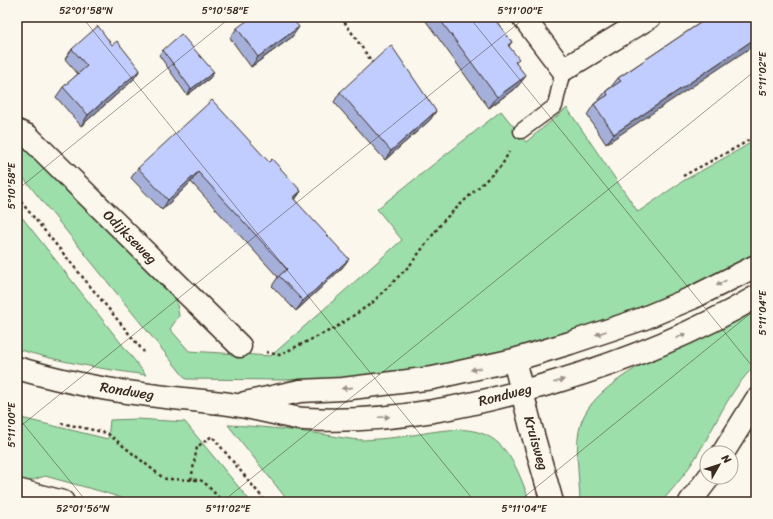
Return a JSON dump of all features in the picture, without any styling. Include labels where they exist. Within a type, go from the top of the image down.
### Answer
[{"type":"main road","points":[[523,17],[563,70],[650,17]]},
{"type":"main road","name":"Odijkseweg","points":[[17,130],[28,136],[240,346]]},
{"type":"main road","name":"Rondweg","points":[[238,405],[300,391],[343,389],[433,378],[514,360],[642,319],[692,298],[756,266]]},
{"type":"main road","name":"Rondweg","points":[[17,368],[70,381],[132,393],[238,405],[303,419],[352,419],[392,416],[436,411],[522,392],[578,375],[634,356],[681,336],[724,316],[756,297]]},
{"type":"main road","name":"Kruisweg","points":[[514,360],[552,502]]},
{"type":"main road","points":[[728,445],[756,400]]},
{"type":"main road","points":[[690,502],[702,485]]},
{"type":"main road","points":[[17,490],[63,502]]},
{"type":"lane","points":[[522,131],[555,106],[563,70]]},
{"type":"path","points":[[341,17],[376,68]]},
{"type":"path","points":[[240,346],[279,355],[335,328],[372,303],[410,265],[444,220],[502,165],[522,131]]},
{"type":"path","points":[[683,176],[756,135]]},
{"type":"path","points":[[17,197],[144,352]]},
{"type":"path","points":[[61,423],[108,433],[162,477],[166,479],[204,482],[224,502]]},
{"type":"path","points":[[192,480],[197,447],[212,436],[266,502]]},
{"type":"green space","points":[[567,108],[638,212],[683,181],[744,147],[756,138],[756,254],[681,292],[640,309],[518,350],[449,364],[359,378],[283,380],[186,379],[17,170],[17,140],[176,299],[179,316],[170,329],[189,351],[271,356],[402,240],[377,209],[501,111],[526,142]]},
{"type":"green space","points":[[17,211],[146,375],[81,365],[17,349]]},
{"type":"green space","points":[[756,307],[756,365],[731,395],[706,441],[703,445],[699,445],[699,452],[695,458],[683,476],[664,499],[661,502],[581,502],[578,440],[581,423],[588,409],[598,396],[612,384],[644,363]]},
{"type":"green space","points":[[17,417],[108,439],[110,420],[137,419],[185,422],[251,502],[134,502],[45,476],[21,484],[17,483]]},
{"type":"green space","points":[[228,425],[274,428],[364,440],[401,437],[444,430],[463,430],[481,433],[491,438],[507,452],[518,471],[530,502],[289,502]]},
{"type":"building","points":[[252,17],[291,17],[299,27],[258,57],[237,28]]},
{"type":"building","points":[[438,17],[493,17],[512,42],[508,45],[519,59],[515,62],[526,76],[497,97]]},
{"type":"building","points":[[709,17],[756,17],[756,38],[614,134],[594,104],[608,95],[606,91],[621,81],[618,78]]},
{"type":"building","points":[[98,26],[112,45],[117,41],[140,70],[88,115],[63,87],[87,66],[72,49]]},
{"type":"building","points":[[181,34],[214,72],[191,89],[163,50]]},
{"type":"building","points":[[391,45],[436,111],[391,151],[340,92]]},
{"type":"building","points":[[212,100],[269,162],[272,159],[301,191],[293,198],[349,259],[303,301],[279,276],[287,269],[198,172],[168,200],[138,168]]}]
